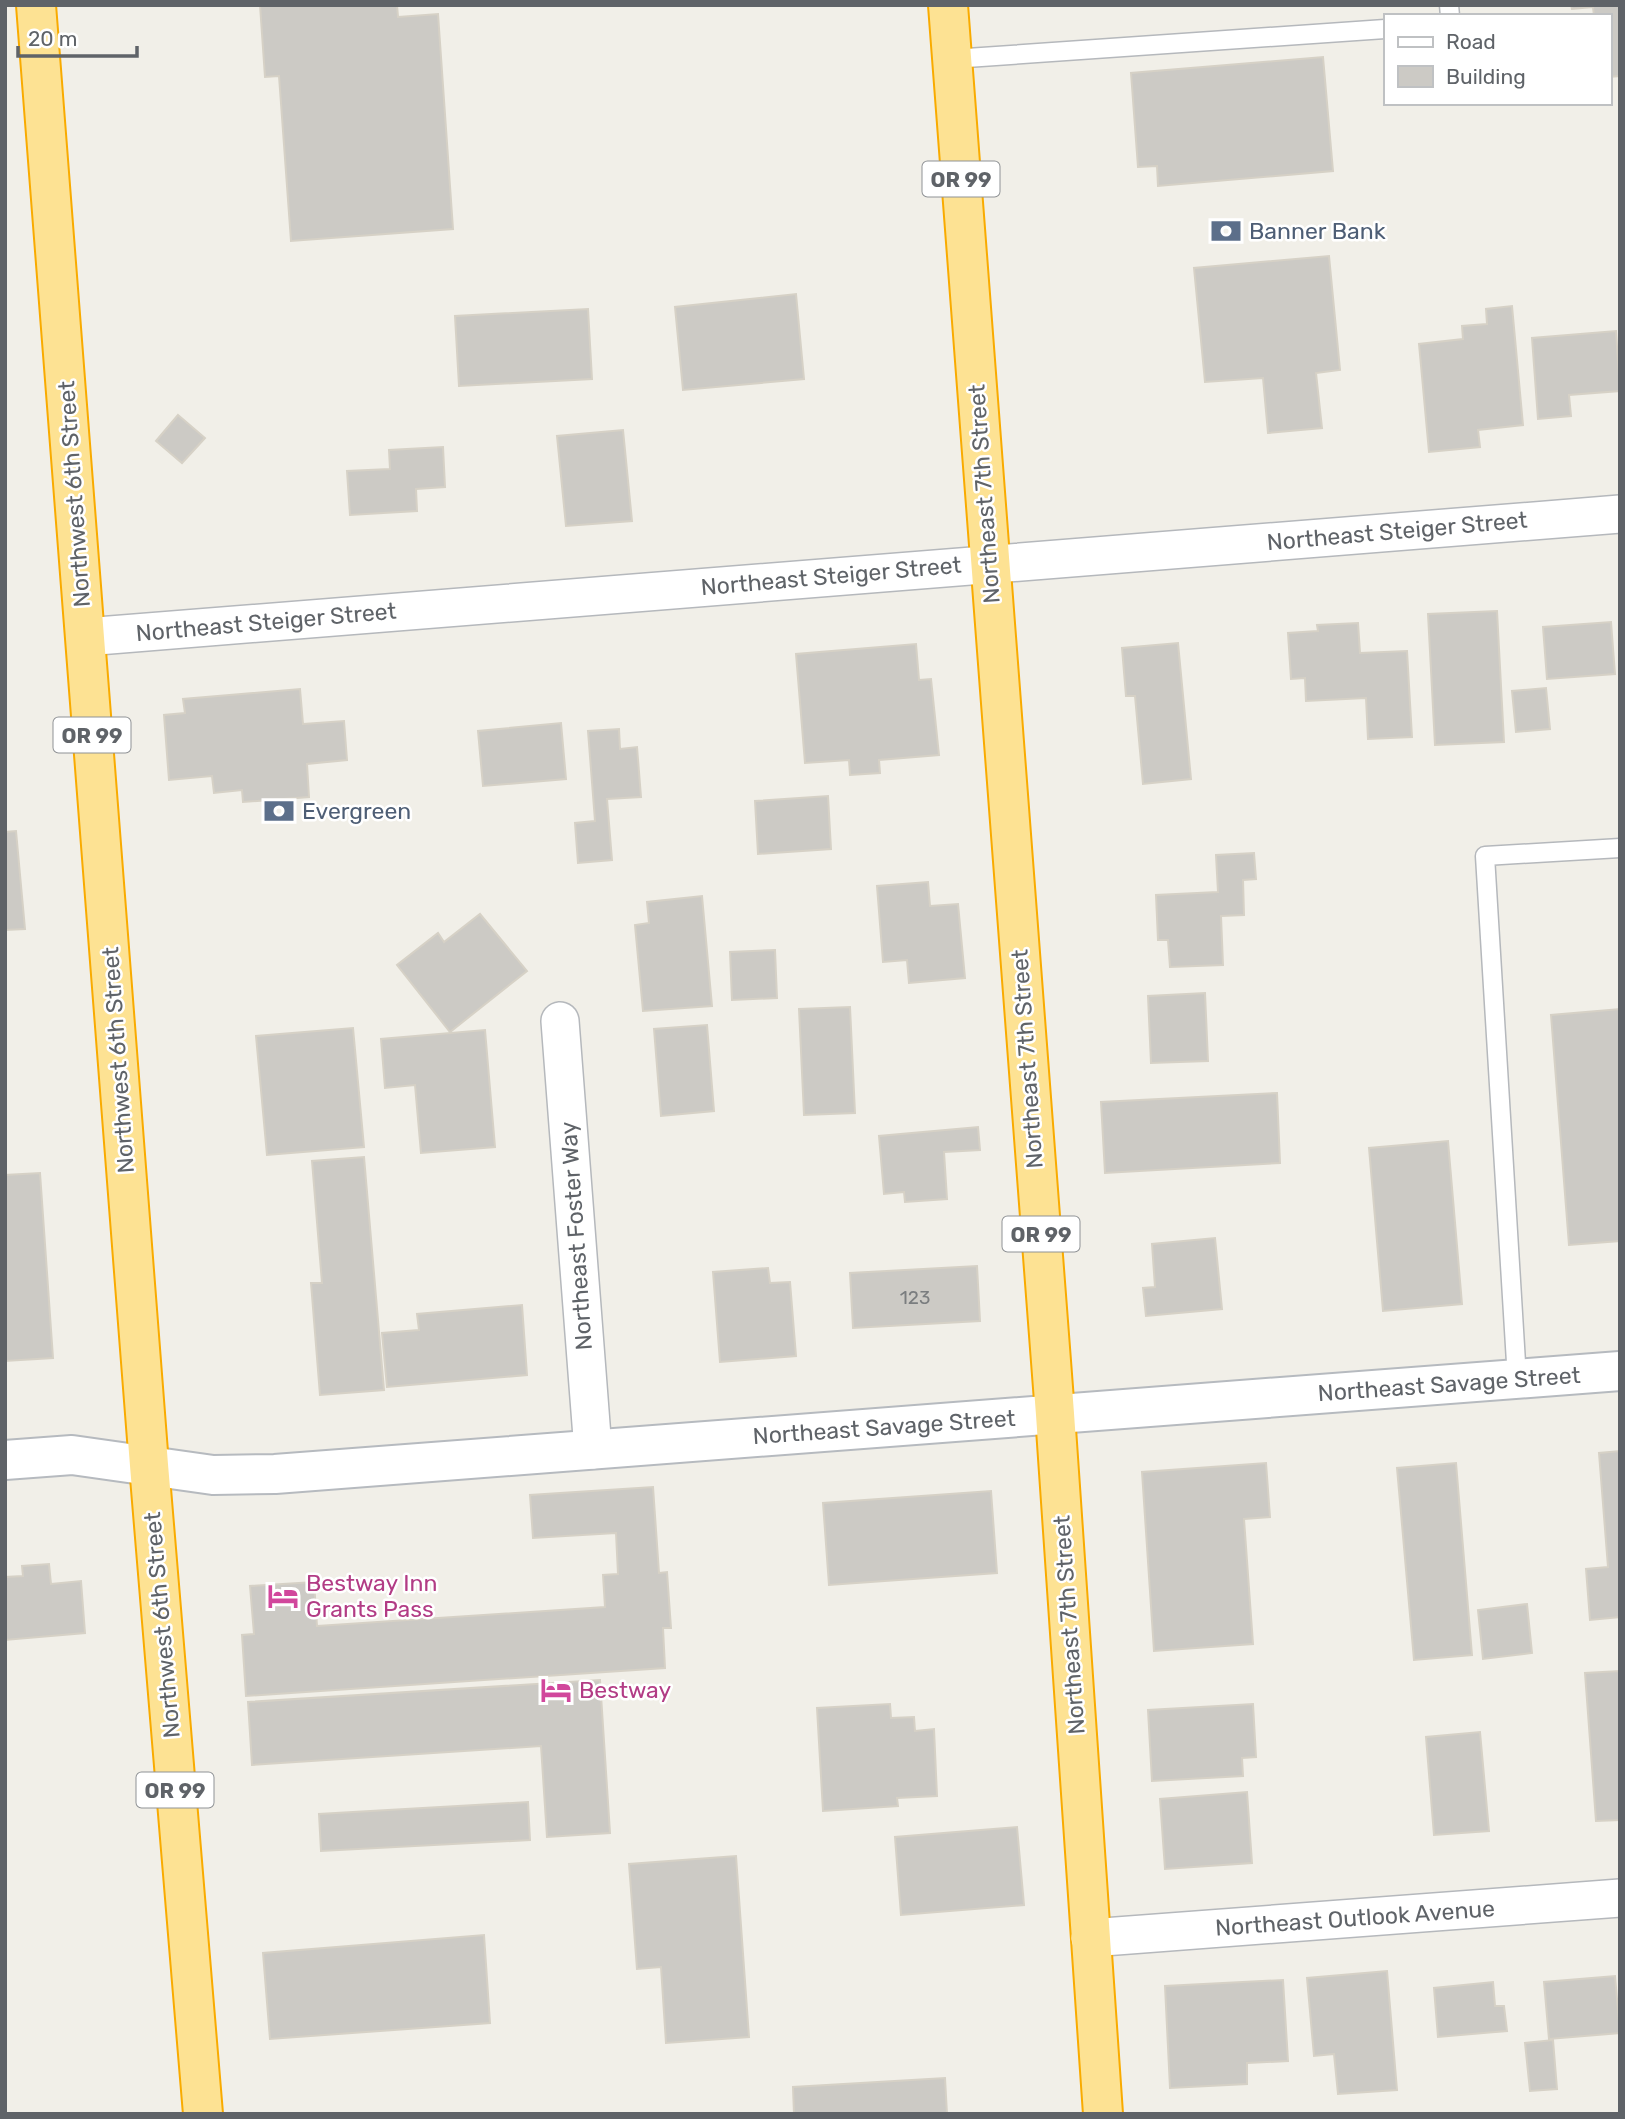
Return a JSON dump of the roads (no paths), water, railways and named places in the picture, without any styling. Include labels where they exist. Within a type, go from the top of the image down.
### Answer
[{"type":"highway","name":"Northwest 6th Street","points":[[36,5],[149,1465],[203,2114]]},
{"type":"highway","name":"Northeast 7th Street","points":[[948,5],[1055,1414],[1103,2114]]},
{"type":"street","name":"Northeast Steiger Street","points":[[85,637],[1620,514]]},
{"type":"street","name":"Northeast Foster Way","points":[[560,1021],[593,1450]]},
{"type":"street","name":"Northeast Savage Street","points":[[5,1460],[72,1455],[214,1475],[275,1474],[1620,1371]]},
{"type":"street","name":"Northeast Outlook Avenue","points":[[1090,1938],[1620,1898]]},
{"type":"lane","points":[[952,59],[1384,29]]},
{"type":"lane","points":[[1517,1379],[1485,856],[1620,848]]},
{"type":"place","name":"Banner Bank","points":[[1226,231]]},
{"type":"place","name":"Evergreen","points":[[279,811]]},
{"type":"place","name":"Bestway Inn Grants Pass","points":[[283,1596]]},
{"type":"place","name":"Bestway","points":[[556,1690]]}]
